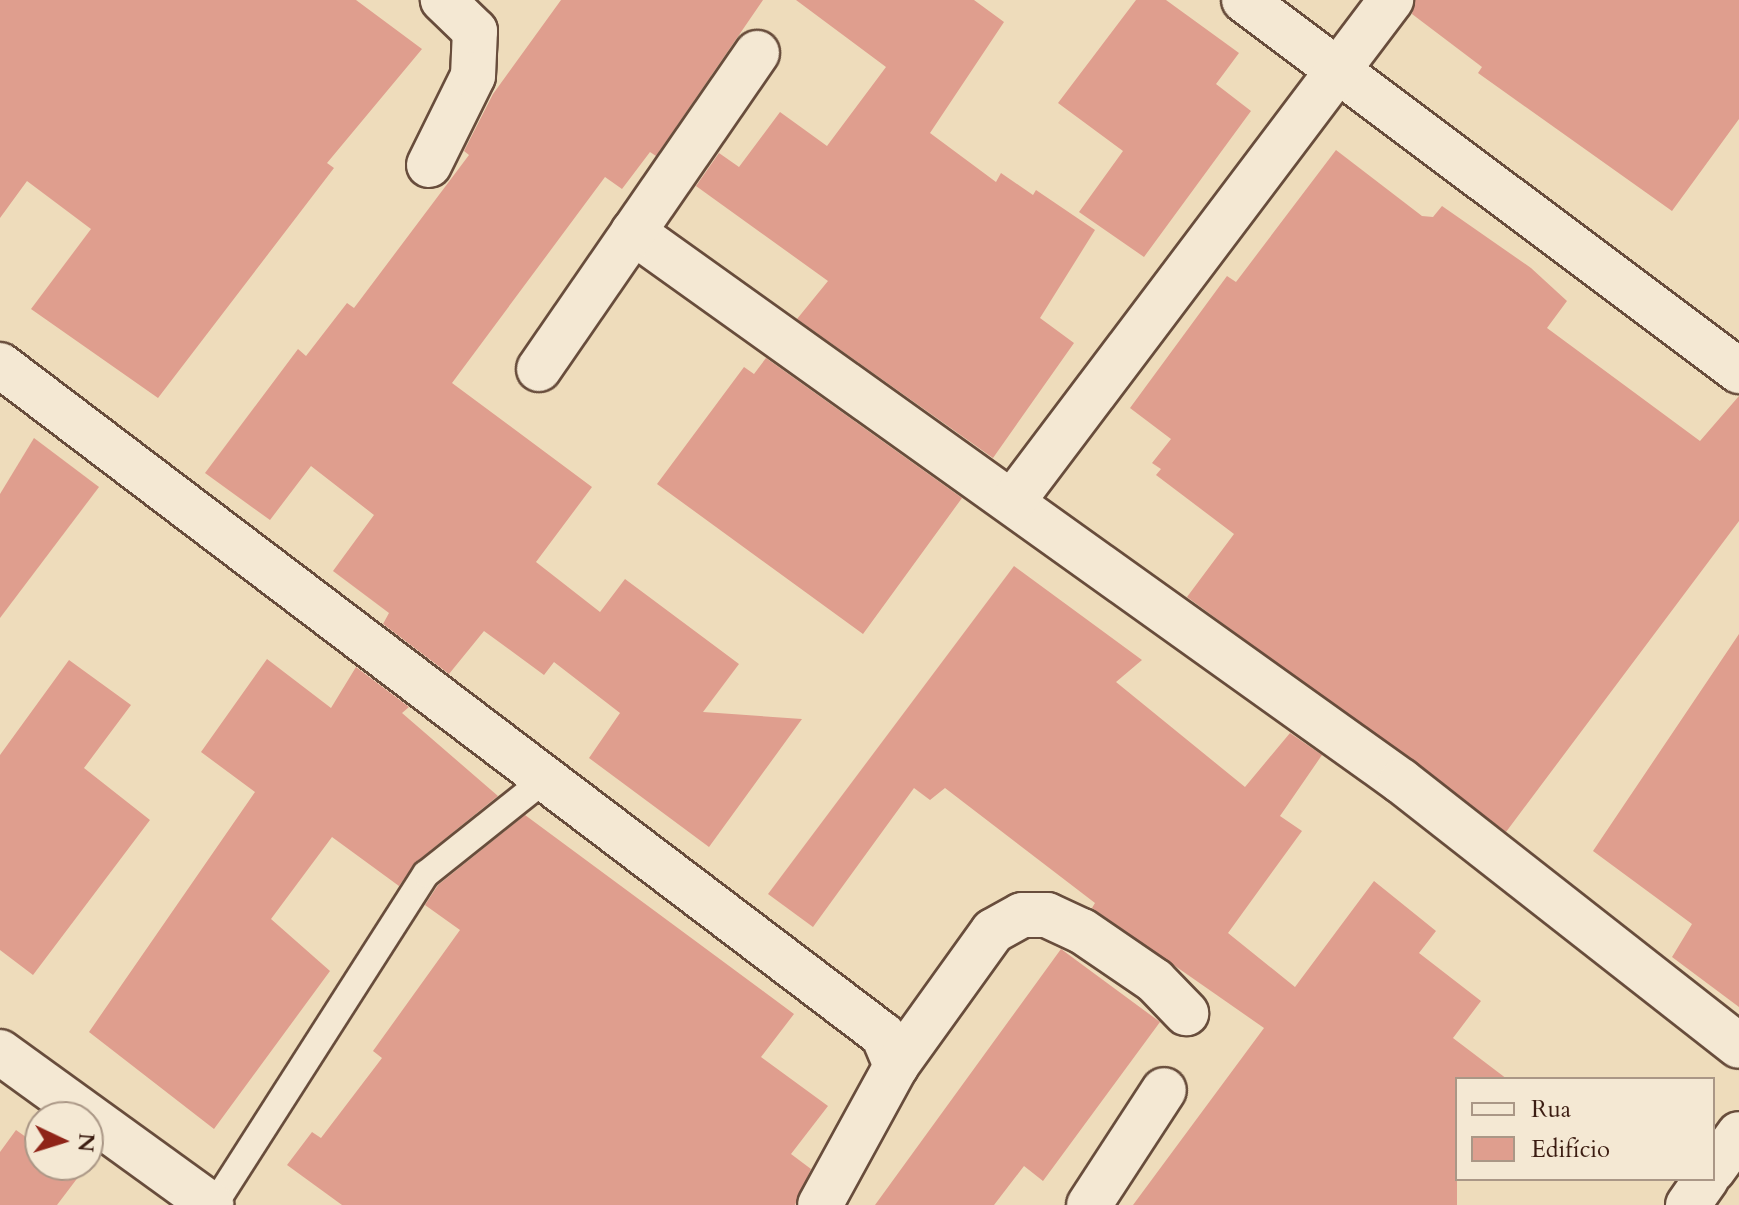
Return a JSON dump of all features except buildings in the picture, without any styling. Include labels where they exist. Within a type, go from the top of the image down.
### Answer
[{"type":"street","points":[[429,165],[473,76],[475,31],[443,0]]},
{"type":"street","points":[[1244,0],[1739,371]]},
{"type":"street","points":[[1013,501],[1391,0]]},
{"type":"street","points":[[539,369],[757,53]]},
{"type":"street","points":[[633,232],[1401,781],[1739,1046]]},
{"type":"street","points":[[0,365],[883,1035],[896,1066]]},
{"type":"street","points":[[820,1205],[896,1066],[993,931],[1022,915],[1047,915],[1082,931],[1155,981],[1186,1013]]},
{"type":"street","points":[[0,1052],[212,1205]]},
{"type":"street","points":[[1089,1205],[1164,1090]]},
{"type":"street","points":[[1715,1167],[1739,1134]]},
{"type":"street","points":[[1688,1205],[1705,1181]]},
{"type":"lane","points":[[212,1205],[426,874],[545,779]]}]
